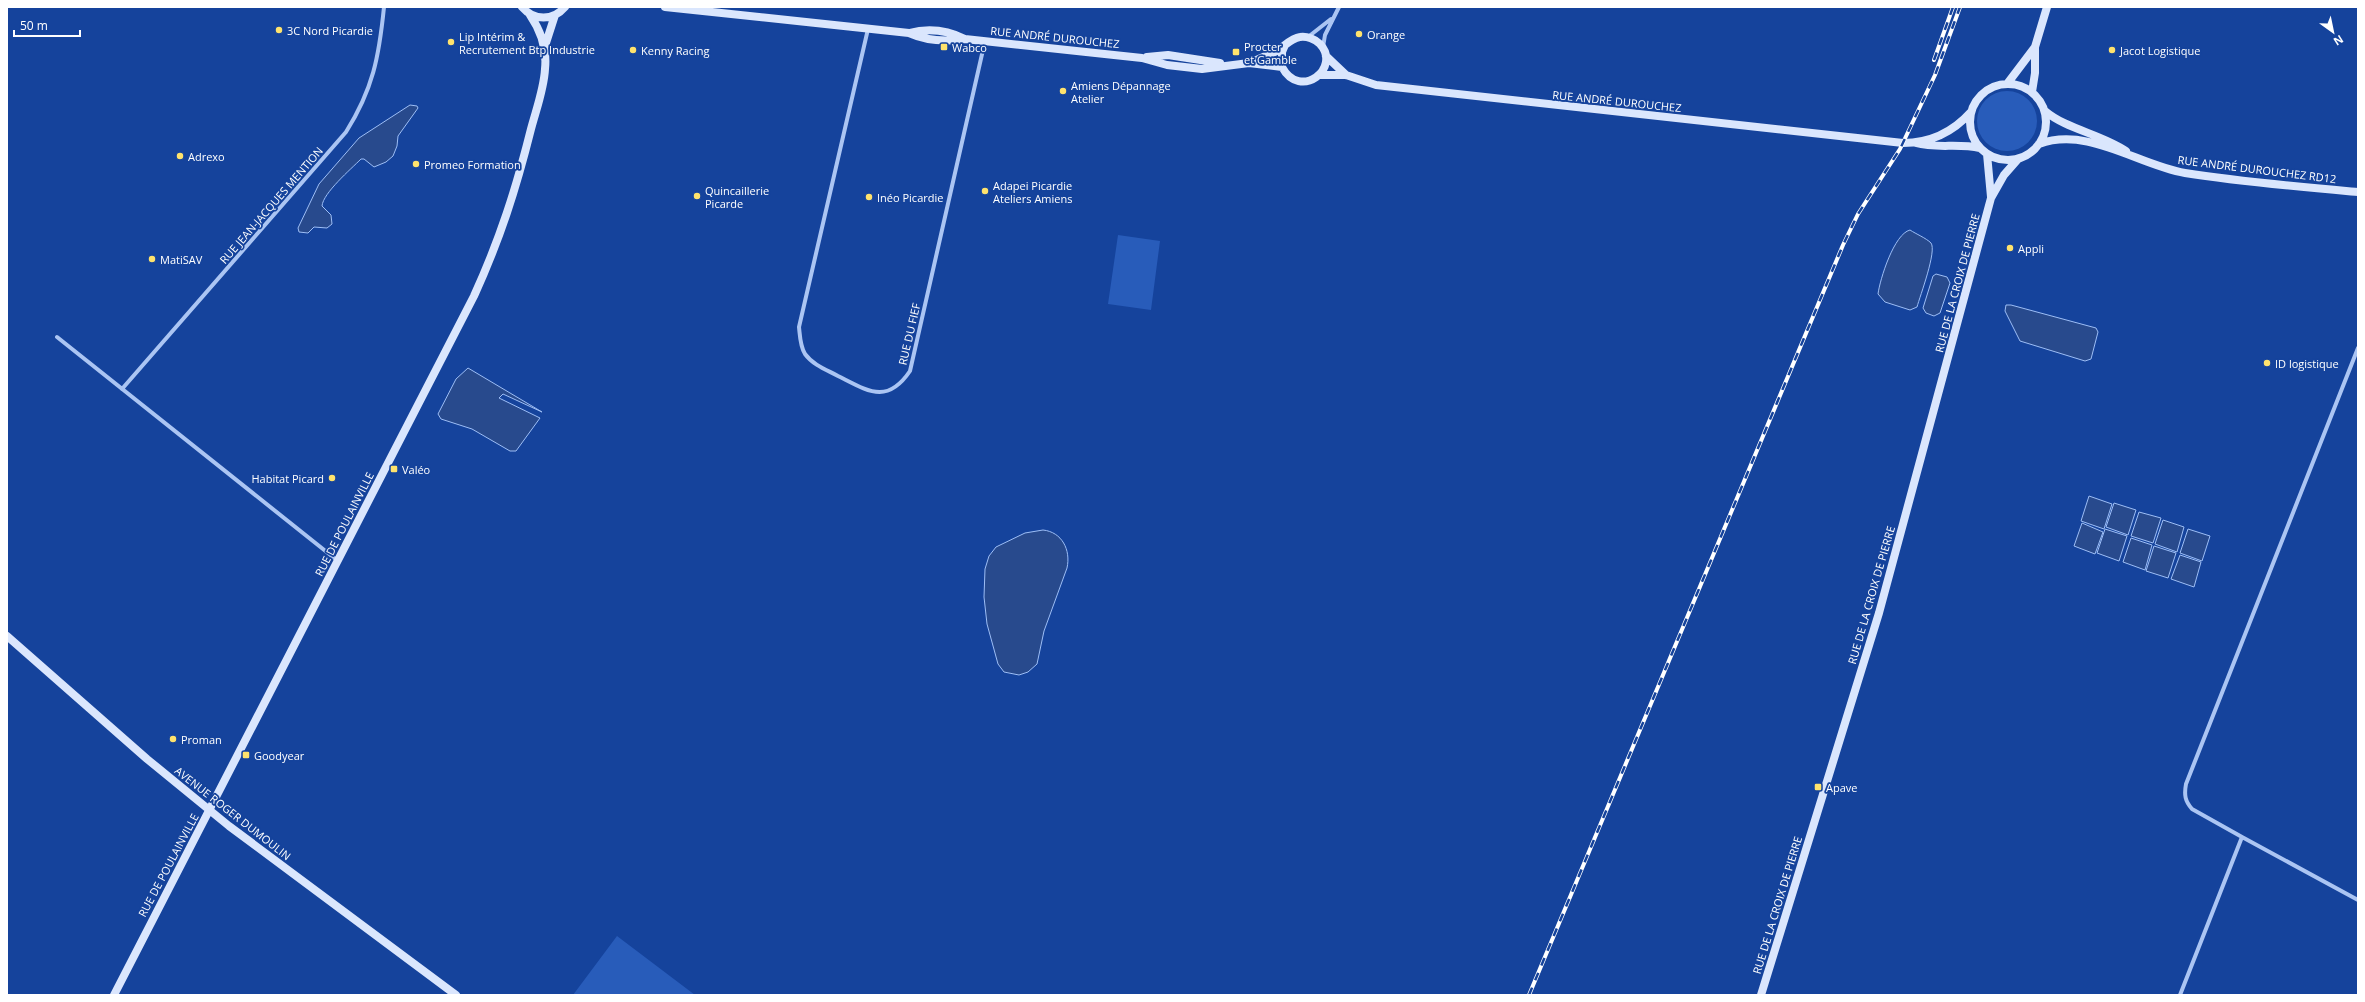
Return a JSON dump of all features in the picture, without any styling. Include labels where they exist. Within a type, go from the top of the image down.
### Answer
[{"type":"main road","name":"RUE DE POULAINVILLE","points":[[114,995],[474,296],[494,253],[518,183],[546,69],[545,47],[540,31],[530,15],[522,7]]},
{"type":"main road","points":[[530,15],[547,18],[555,15],[564,7],[568,7]]},
{"type":"main road","name":"RUE ANDRÉ DUROUCHEZ","points":[[665,7],[909,33],[923,29],[953,33],[965,39],[1142,58],[1168,55],[1227,65],[1249,63],[1282,67]]},
{"type":"main road","points":[[2032,92],[2035,73],[2035,47],[2046,7]]},
{"type":"main road","name":"RUE DE POULAINVILLE","points":[[545,47],[555,15]]},
{"type":"main road","points":[[1249,63],[1296,38],[1308,37],[1314,39],[1323,48],[1326,56],[1346,75]]},
{"type":"main road","points":[[1285,45],[1282,52],[1282,67],[1289,76],[1299,81],[1306,82],[1319,75],[1323,70],[1326,56]]},
{"type":"main road","points":[[2007,84],[2035,47]]},
{"type":"main road","name":"RUE ANDRÉ DUROUCHEZ","points":[[1319,75],[1346,75],[1376,85],[1913,142],[1923,145],[1957,144],[1980,148]]},
{"type":"main road","points":[[2007,84],[2020,86],[2032,92],[2045,111],[2046,128],[2039,144],[2026,156],[2018,159],[2007,160],[1986,154],[1980,148],[1972,135],[1971,112],[1976,101],[1984,92],[1999,85],[2007,84]]},
{"type":"main road","name":"RUE ANDRÉ DUROUCHEZ RD12","points":[[2045,111],[2060,120],[2112,141],[2132,155]]},
{"type":"main road","name":"RUE ANDRÉ DUROUCHEZ","points":[[1913,142],[1935,137],[1952,130],[1971,112]]},
{"type":"main road","name":"RUE ANDRÉ DUROUCHEZ RD12","points":[[2039,144],[2050,140],[2068,139],[2132,155],[2153,164],[2184,173],[2358,192]]},
{"type":"main road","name":"RUE DE LA CROIX DE PIERRE","points":[[1986,154],[1991,198]]},
{"type":"main road","name":"RUE DE LA CROIX DE PIERRE","points":[[1761,995],[1879,613],[1991,198],[2004,175],[2018,159]]},
{"type":"main road","name":"AVENUE ROGER DUMOULIN","points":[[7,636],[146,758],[230,826],[456,995]]},
{"type":"street","name":"RUE JEAN-JACQUES MENTION","points":[[122,389],[346,132],[367,94],[376,66],[384,7]]},
{"type":"street","points":[[1323,48],[1325,35],[1339,7]]},
{"type":"street","points":[[1308,37],[1333,18]]},
{"type":"street","name":"RUE DU FIEF","points":[[868,28],[799,327],[800,342],[804,353],[814,363],[870,392],[893,389],[902,383],[910,372],[985,41]]},
{"type":"street","points":[[57,338],[338,561]]},
{"type":"street","points":[[2358,348],[2186,784],[2184,794],[2186,803],[2192,809],[2358,900]]},
{"type":"street","points":[[2180,995],[2242,837]]},
{"type":"shaded area","points":[[2007,91],[2023,96],[2028,100],[2032,105],[2037,121],[2032,137],[2028,142],[2023,146],[2007,151],[1991,146],[1986,142],[1982,137],[1977,121],[1982,105],[1986,100],[1991,96]]},
{"type":"shaded area","points":[[410,105],[417,106],[418,108],[398,136],[397,146],[393,156],[386,162],[374,167],[364,159],[361,159],[338,181],[324,201],[322,206],[331,215],[332,224],[327,228],[314,227],[308,233],[299,232],[298,228],[319,184],[359,138]]},
{"type":"shaded area","points":[[1910,230],[1931,243],[1932,255],[1917,307],[1910,310],[1885,302],[1878,294],[1885,268],[1893,248],[1904,233]]},
{"type":"shaded area","points":[[1118,235],[1160,241],[1151,310],[1108,304]]},
{"type":"shaded area","points":[[1936,274],[1947,277],[1950,283],[1940,313],[1934,316],[1926,313],[1923,308],[1933,276]]},
{"type":"shaded area","points":[[2006,305],[2011,305],[2096,328],[2098,332],[2091,359],[2085,361],[2020,341],[2005,311]]},
{"type":"shaded area","points":[[468,368],[542,412],[503,394],[499,398],[540,418],[516,451],[510,451],[472,429],[441,419],[438,414],[456,379]]},
{"type":"shaded area","points":[[2089,496],[2112,504],[2104,529],[2081,521]]},
{"type":"shaded area","points":[[2114,503],[2136,510],[2128,535],[2106,527]]},
{"type":"shaded area","points":[[2139,512],[2161,518],[2153,543],[2131,536]]},
{"type":"shaded area","points":[[2163,520],[2184,527],[2177,552],[2155,544]]},
{"type":"shaded area","points":[[2082,523],[2103,532],[2095,554],[2074,546]]},
{"type":"shaded area","points":[[2105,529],[2127,536],[2119,561],[2097,553]]},
{"type":"shaded area","points":[[2188,529],[2210,536],[2202,561],[2180,553]]},
{"type":"shaded area","points":[[1043,530],[1050,531],[1055,534],[1064,543],[1068,555],[1067,568],[1044,631],[1037,664],[1028,672],[1019,675],[1004,672],[998,664],[987,624],[984,597],[985,569],[989,556],[996,547],[1025,533]]},
{"type":"shaded area","points":[[2131,538],[2152,545],[2145,570],[2123,562]]},
{"type":"shaded area","points":[[2154,546],[2176,553],[2168,578],[2146,571]]},
{"type":"shaded area","points":[[2180,555],[2201,562],[2194,587],[2171,579]]},
{"type":"shaded area","points":[[617,936],[695,995],[573,995]]},
{"type":"railway","points":[[1934,60],[1953,7]]},
{"type":"railway","points":[[1529,995],[1843,245],[1858,214],[1900,149],[1935,75],[1960,7]]},
{"type":"place","name":"3C Nord Picardie","points":[[279,30]]},
{"type":"place","name":"Orange","points":[[1359,34]]},
{"type":"place","name":"Lip Intérim & Recrutement Btp Industrie","points":[[451,42]]},
{"type":"place","name":"Wabco","points":[[944,47]]},
{"type":"place","name":"Kenny Racing","points":[[633,50]]},
{"type":"place","name":"Jacot Logistique","points":[[2112,50]]},
{"type":"place","name":"Procter et Gamble","points":[[1236,52]]},
{"type":"place","name":"Amiens Dépannage Atelier","points":[[1063,91]]},
{"type":"place","name":"Adrexo","points":[[180,156]]},
{"type":"place","name":"Promeo Formation","points":[[416,164]]},
{"type":"place","name":"Adapei Picardie Ateliers Amiens","points":[[985,191]]},
{"type":"place","name":"Quincaillerie Picarde","points":[[697,196]]},
{"type":"place","name":"Inéo Picardie","points":[[869,197]]},
{"type":"place","name":"Appli","points":[[2010,248]]},
{"type":"place","name":"MatiSAV","points":[[152,259]]},
{"type":"place","name":"ID logistique","points":[[2267,363]]},
{"type":"place","name":"Valéo","points":[[394,469]]},
{"type":"place","name":"Habitat Picard","points":[[332,478]]},
{"type":"place","name":"Proman","points":[[173,739]]},
{"type":"place","name":"Goodyear","points":[[246,755]]},
{"type":"place","name":"Apave","points":[[1818,787]]}]
